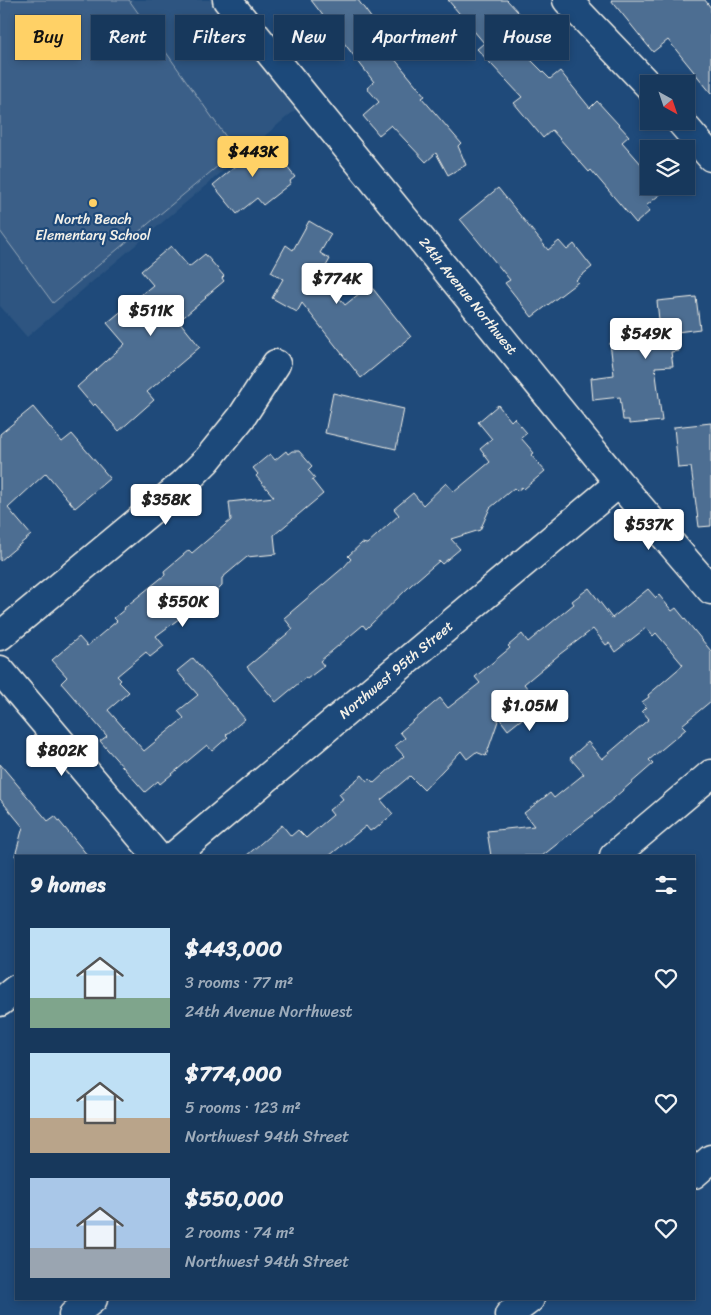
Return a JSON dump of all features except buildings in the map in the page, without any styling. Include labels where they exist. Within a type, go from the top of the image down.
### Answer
[{"type":"street","name":"24th Avenue Northwest","points":[[227,0],[619,483],[711,590]]},
{"type":"street","points":[[567,0],[640,77]]},
{"type":"street","points":[[688,130],[711,157]]},
{"type":"street","points":[[0,636],[183,484],[207,460],[241,418],[276,364]]},
{"type":"street","name":"Northwest 95th Street","points":[[175,855],[619,483]]},
{"type":"street","points":[[0,670],[156,855]]},
{"type":"street","points":[[615,855],[711,774]]},
{"type":"street","points":[[0,1002],[15,990]]},
{"type":"street","points":[[695,1173],[711,1159]]},
{"type":"street","points":[[73,1315],[92,1300]]},
{"type":"shaded area","name":"North Beach Elementary School","points":[[0,0],[222,0],[235,15],[175,15],[175,60],[264,60],[264,49],[307,100],[27,337],[0,306]]},
{"type":"shaded area","name":"North Beach Elementary School","points":[[0,0],[129,0],[140,15],[91,15],[91,60],[165,60],[165,51],[236,151],[53,303],[0,231]]},
{"type":"place","name":"North Beach Elementary School","points":[[93,203]]}]
